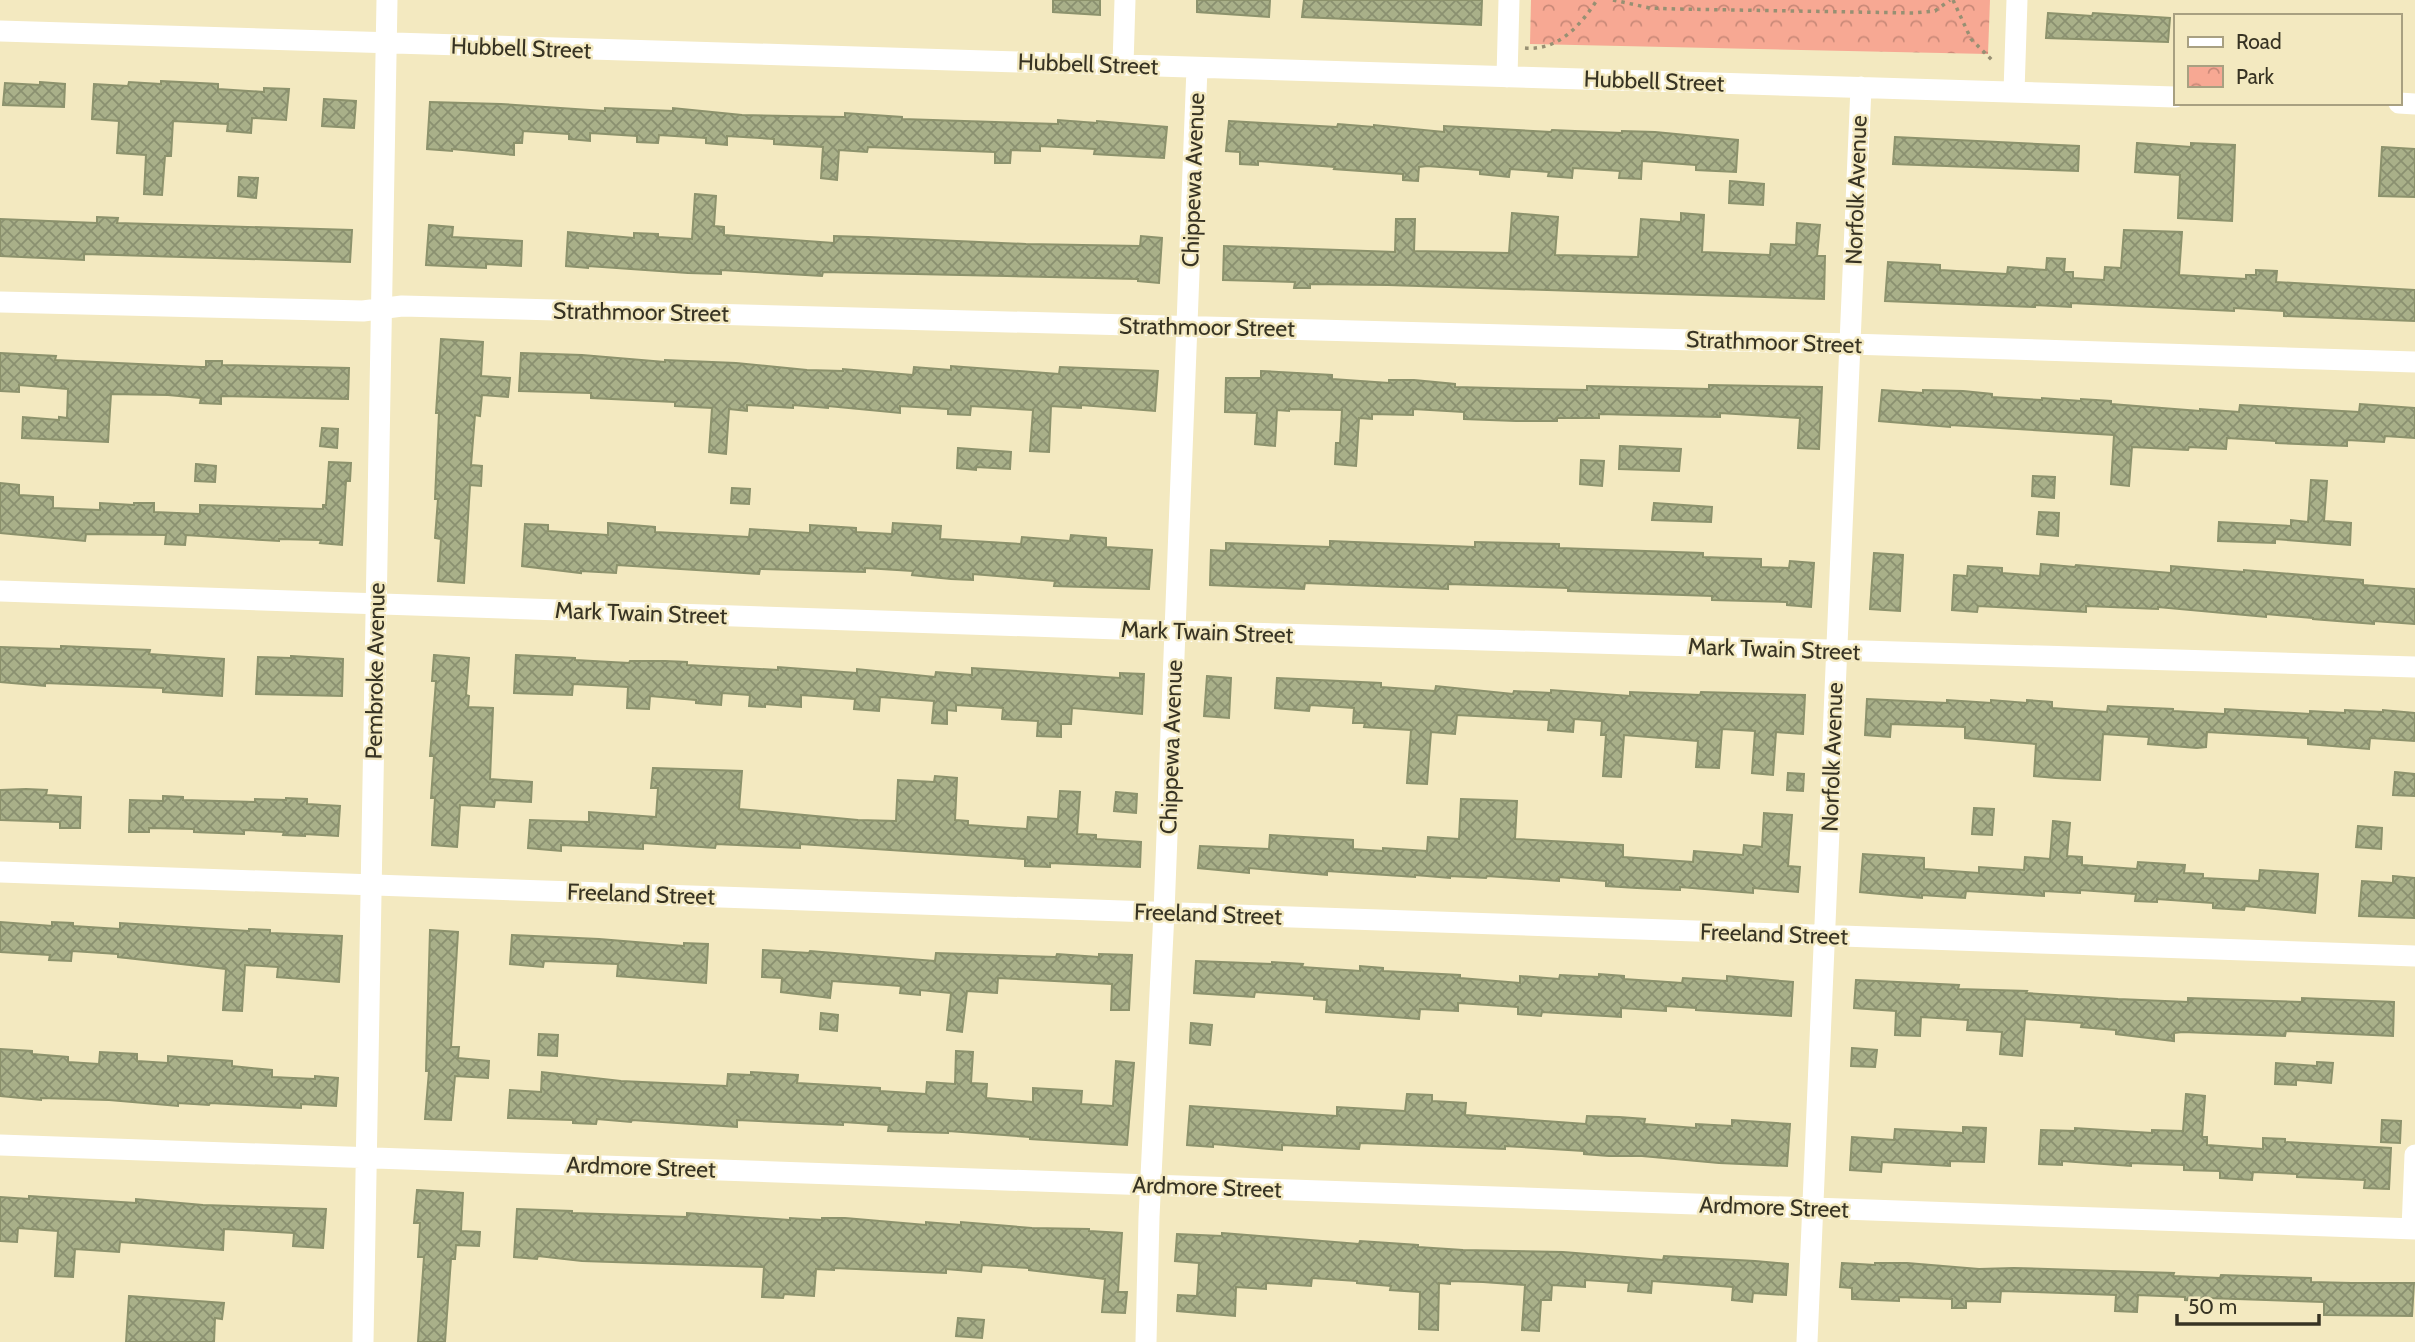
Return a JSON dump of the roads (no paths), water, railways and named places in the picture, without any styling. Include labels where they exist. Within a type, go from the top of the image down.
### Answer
[{"type":"street","name":"Pembroke Avenue","points":[[363,1342],[387,0]]},
{"type":"street","points":[[1123,65],[1125,0]]},
{"type":"street","points":[[1507,77],[1509,0]]},
{"type":"street","points":[[2014,92],[2017,0]]},
{"type":"street","name":"Hubbell Street","points":[[0,31],[2174,97]]},
{"type":"street","name":"Chippewa Avenue","points":[[1146,1342],[1197,68]]},
{"type":"street","name":"Norfolk Avenue","points":[[1807,1342],[1861,88]]},
{"type":"street","name":"Strathmoor Street","points":[[0,302],[363,312],[402,306],[1850,344],[2415,362]]},
{"type":"street","name":"Mark Twain Street","points":[[0,591],[1176,631],[2415,667]]},
{"type":"street","name":"Freeland Street","points":[[0,872],[2415,956]]},
{"type":"street","name":"Ardmore Street","points":[[0,1145],[2413,1229]]},
{"type":"street","points":[[2413,1229],[2415,1156]]}]
